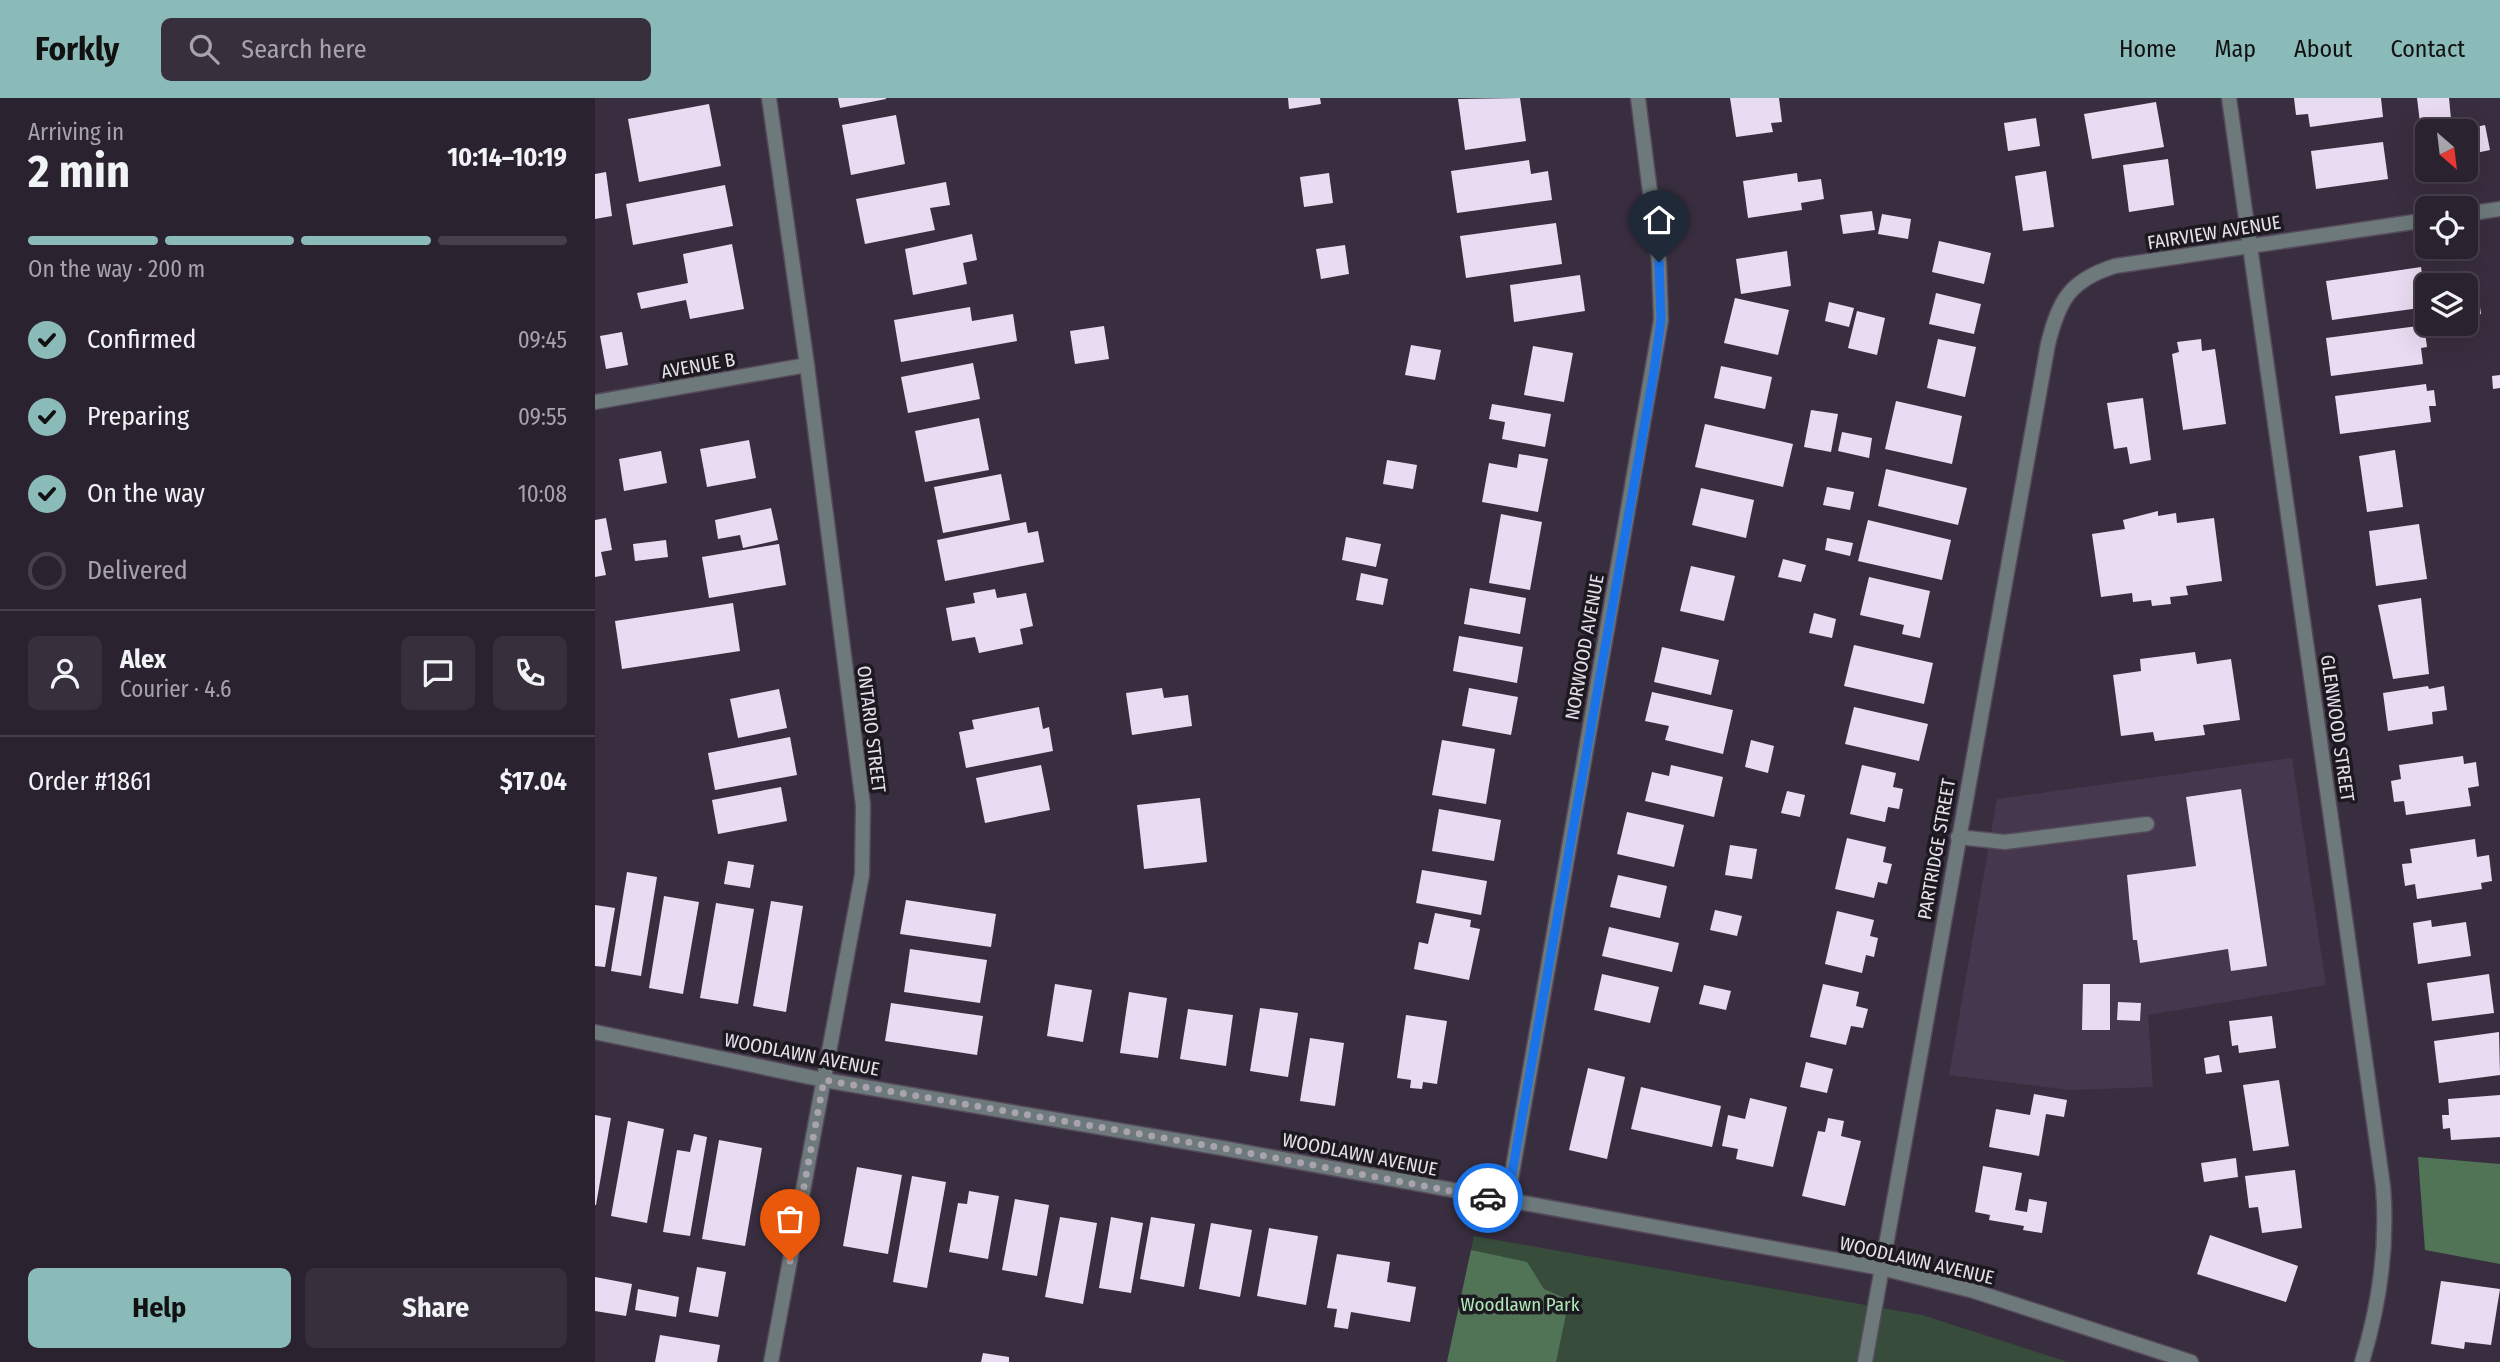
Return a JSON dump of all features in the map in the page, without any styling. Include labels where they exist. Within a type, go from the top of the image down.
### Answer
[{"type":"street","name":"ONTARIO STREET","points":[[769,98],[807,365],[863,805],[862,875],[771,1362]]},
{"type":"street","name":"NORWOOD AVENUE","points":[[1507,1202],[1661,320],[1659,262],[1638,98]]},
{"type":"street","name":"GLENWOOD STREET","points":[[2229,98],[2383,1186],[2386,1223],[2384,1268],[2362,1362]]},
{"type":"street","points":[[2478,212],[2500,209]]},
{"type":"street","name":"FAIRVIEW AVENUE","points":[[2048,344],[2061,303],[2081,281],[2115,266],[2415,222]]},
{"type":"street","name":"PARTRIDGE STREET","points":[[1865,1362],[2048,344]]},
{"type":"street","name":"AVENUE B","points":[[595,402],[807,365]]},
{"type":"street","points":[[1958,837],[2005,842],[2147,824]]},
{"type":"street","name":"WOODLAWN AVENUE","points":[[595,1032],[824,1080],[1222,1148],[1881,1268],[1974,1291],[2191,1362]]},
{"type":"shaded area","points":[[2292,758],[2326,985],[2148,1015],[2153,1087],[2071,1090],[1949,1075],[1997,799]]},
{"type":"green space","points":[[2418,1157],[2500,1164],[2500,1264],[2425,1250]]},
{"type":"green space","name":"Woodlawn Park","points":[[1474,1236],[1922,1315],[2068,1362],[1447,1362]]},
{"type":"green space","points":[[1471,1250],[1527,1262],[1544,1289],[1569,1300],[1556,1362],[1447,1362]]},
{"type":"building","points":[[838,98],[886,98],[886,99],[840,108]]},
{"type":"building","points":[[1288,98],[1320,98],[1321,104],[1289,109]]},
{"type":"building","points":[[1520,98],[1526,141],[1465,150],[1458,99]]},
{"type":"building","points":[[1730,98],[1779,98],[1782,122],[1771,123],[1773,132],[1736,137]]},
{"type":"building","points":[[2294,98],[2381,98],[2383,117],[2310,127],[2308,114],[2296,115]]},
{"type":"building","points":[[2417,98],[2449,98],[2451,119],[2420,119]]},
{"type":"building","points":[[2156,102],[2164,147],[2092,159],[2084,114]]},
{"type":"building","points":[[709,104],[721,166],[639,182],[628,119]]},
{"type":"building","points":[[896,115],[905,164],[851,175],[842,125]]},
{"type":"building","points":[[2036,118],[2040,146],[2008,151],[2004,123]]},
{"type":"building","points":[[2485,125],[2490,150],[2478,153],[2478,127]]},
{"type":"building","points":[[2383,142],[2388,179],[2316,189],[2311,151]]},
{"type":"building","points":[[2168,159],[2174,205],[2129,212],[2123,165]]},
{"type":"building","points":[[1529,160],[1531,174],[1548,171],[1552,200],[1457,213],[1451,171]]},
{"type":"building","points":[[2046,171],[2054,227],[2023,231],[2015,176]]},
{"type":"building","points":[[606,172],[612,216],[595,219],[595,174]]},
{"type":"building","points":[[1329,173],[1333,203],[1304,207],[1300,177]]},
{"type":"building","points":[[1797,173],[1798,182],[1821,179],[1824,199],[1801,203],[1802,210],[1748,218],[1743,181]]},
{"type":"building","points":[[946,182],[950,205],[930,208],[935,230],[865,244],[856,199]]},
{"type":"building","points":[[725,185],[733,226],[633,245],[626,204]]},
{"type":"building","points":[[1872,211],[1875,230],[1843,234],[1840,215]]},
{"type":"building","points":[[1882,214],[1911,219],[1908,239],[1878,234]]},
{"type":"building","points":[[1556,223],[1562,264],[1466,278],[1460,236]]},
{"type":"building","points":[[972,234],[977,260],[963,263],[967,284],[913,295],[905,249]]},
{"type":"building","points":[[1939,241],[1991,253],[1984,284],[1932,272]]},
{"type":"building","points":[[732,244],[744,309],[690,319],[686,300],[641,309],[637,293],[688,283],[683,254]]},
{"type":"building","points":[[1345,245],[1349,274],[1321,279],[1316,249]]},
{"type":"building","points":[[1787,251],[1791,286],[1741,294],[1736,259]]},
{"type":"building","points":[[2421,267],[2422,273],[2415,273],[2415,309],[2332,320],[2326,281]]},
{"type":"building","points":[[1580,275],[1585,311],[1514,322],[1510,285]]},
{"type":"building","points":[[1936,293],[1981,304],[1974,334],[1929,324]]},
{"type":"building","points":[[2478,293],[2481,314],[2478,314]]},
{"type":"building","points":[[1735,298],[1789,310],[1778,355],[1724,343]]},
{"type":"building","points":[[1829,302],[1854,308],[1849,327],[1825,321]]},
{"type":"building","points":[[970,307],[972,321],[1013,314],[1017,341],[901,362],[894,320]]},
{"type":"building","points":[[1857,311],[1885,318],[1877,355],[1848,348]]},
{"type":"building","points":[[1104,326],[1109,359],[1075,364],[1070,331]]},
{"type":"building","points":[[2415,326],[2415,336],[2426,336],[2427,347],[2421,348],[2423,364],[2331,376],[2326,338]]},
{"type":"building","points":[[622,332],[628,365],[606,369],[600,336]]},
{"type":"building","points":[[1938,339],[1976,347],[1965,397],[1927,388]]},
{"type":"building","points":[[2201,339],[2202,351],[2215,349],[2226,424],[2183,430],[2172,354],[2179,352],[2177,342]]},
{"type":"building","points":[[1411,345],[1441,350],[1435,380],[1405,375]]},
{"type":"building","points":[[1533,346],[1573,353],[1564,402],[1524,395]]},
{"type":"building","points":[[973,363],[980,399],[908,413],[901,377]]},
{"type":"building","points":[[1721,366],[1772,377],[1765,409],[1714,398]]},
{"type":"building","points":[[2500,375],[2500,388],[2493,389],[2492,376]]},
{"type":"building","points":[[2426,384],[2427,391],[2434,390],[2436,406],[2429,406],[2431,422],[2340,434],[2335,396]]},
{"type":"building","points":[[2143,398],[2151,460],[2130,464],[2127,447],[2114,449],[2107,403]]},
{"type":"building","points":[[1896,401],[1962,416],[1952,464],[1885,449]]},
{"type":"building","points":[[1492,404],[1551,414],[1545,447],[1502,439],[1505,422],[1489,419]]},
{"type":"building","points":[[1811,410],[1838,414],[1831,452],[1804,447]]},
{"type":"building","points":[[979,418],[989,470],[925,482],[915,431]]},
{"type":"building","points":[[1705,424],[1793,444],[1783,487],[1695,467]]},
{"type":"building","points":[[1842,432],[1872,438],[1869,458],[1838,451]]},
{"type":"building","points":[[749,440],[756,478],[707,487],[700,449]]},
{"type":"building","points":[[2395,450],[2403,507],[2367,512],[2359,456]]},
{"type":"building","points":[[661,451],[667,483],[624,491],[619,459]]},
{"type":"building","points":[[1519,454],[1548,459],[1538,512],[1482,502],[1489,463],[1517,468]]},
{"type":"building","points":[[1387,460],[1417,465],[1413,489],[1383,484]]},
{"type":"building","points":[[1886,469],[1967,488],[1958,525],[1878,506]]},
{"type":"building","points":[[1001,474],[1010,520],[943,533],[934,487]]},
{"type":"building","points":[[1827,487],[1854,492],[1850,510],[1823,505]]},
{"type":"building","points":[[1701,488],[1754,500],[1746,538],[1692,525]]},
{"type":"building","points":[[771,508],[778,540],[743,548],[740,535],[718,539],[715,520]]},
{"type":"building","points":[[2158,511],[2158,516],[2176,513],[2177,523],[2214,518],[2222,581],[2186,586],[2188,595],[2170,597],[2171,604],[2152,606],[2151,600],[2133,602],[2132,593],[2101,597],[2092,534],[2125,529],[2123,520]]},
{"type":"building","points":[[1501,514],[1542,522],[1530,590],[1489,583]]},
{"type":"building","points":[[606,518],[612,550],[601,552],[606,575],[595,577],[595,520]]},
{"type":"building","points":[[1868,520],[1951,540],[1942,580],[1858,561]]},
{"type":"building","points":[[1026,522],[1028,533],[1038,531],[1044,562],[945,581],[937,540]]},
{"type":"building","points":[[2419,524],[2427,579],[2376,586],[2369,531]]},
{"type":"building","points":[[1346,537],[1381,544],[1376,567],[1342,560]]},
{"type":"building","points":[[1827,538],[1853,543],[1850,556],[1825,550]]},
{"type":"building","points":[[666,540],[668,557],[635,561],[633,544]]},
{"type":"building","points":[[779,544],[786,585],[709,598],[702,557]]},
{"type":"building","points":[[1783,559],[1806,565],[1801,582],[1778,577]]},
{"type":"building","points":[[1691,566],[1735,576],[1724,621],[1680,611]]},
{"type":"building","points":[[1361,573],[1388,579],[1383,605],[1356,600]]},
{"type":"building","points":[[1869,577],[1930,591],[1920,638],[1902,634],[1904,625],[1860,615]]},
{"type":"building","points":[[1470,588],[1526,598],[1520,634],[1464,624]]},
{"type":"building","points":[[995,589],[997,598],[1026,593],[1033,626],[1020,629],[1023,644],[979,653],[975,637],[952,641],[946,608],[975,603],[973,593]]},
{"type":"building","points":[[2421,598],[2429,674],[2393,679],[2378,605]]},
{"type":"building","points":[[733,603],[740,651],[622,669],[615,621]]},
{"type":"building","points":[[1814,613],[1836,619],[1832,638],[1809,633]]},
{"type":"building","points":[[1459,636],[1523,647],[1517,683],[1453,671]]},
{"type":"building","points":[[1854,645],[1933,663],[1924,704],[1844,686]]},
{"type":"building","points":[[1662,647],[1719,660],[1711,695],[1654,682]]},
{"type":"building","points":[[2195,652],[2197,664],[2231,659],[2240,720],[2203,725],[2205,735],[2155,741],[2153,732],[2121,736],[2113,675],[2141,671],[2140,659]]},
{"type":"building","points":[[2428,686],[2429,689],[2444,686],[2447,710],[2432,712],[2433,724],[2388,731],[2383,693]]},
{"type":"building","points":[[1162,688],[1164,698],[1188,695],[1192,726],[1132,735],[1126,693]]},
{"type":"building","points":[[1469,688],[1518,697],[1511,735],[1462,726]]},
{"type":"building","points":[[779,689],[787,728],[738,738],[730,699]]},
{"type":"building","points":[[1652,692],[1733,710],[1723,754],[1665,740],[1669,726],[1645,721]]},
{"type":"building","points":[[1039,707],[1043,729],[1049,727],[1053,751],[966,768],[959,732],[974,729],[972,720]]},
{"type":"building","points":[[1854,707],[1928,724],[1919,761],[1845,744]]},
{"type":"building","points":[[790,737],[797,775],[715,790],[708,753]]},
{"type":"building","points":[[1442,740],[1495,749],[1486,804],[1432,795]]},
{"type":"building","points":[[1751,740],[1774,746],[1768,773],[1745,767]]},
{"type":"building","points":[[2463,756],[2464,764],[2476,762],[2479,786],[2468,788],[2471,806],[2406,815],[2404,801],[2394,802],[2391,781],[2401,779],[2399,765]]},
{"type":"building","points":[[1041,765],[1050,810],[985,823],[976,778]]},
{"type":"building","points":[[1671,765],[1723,777],[1714,817],[1645,801],[1652,772],[1669,776]]},
{"type":"building","points":[[1862,765],[1896,773],[1893,787],[1903,789],[1899,809],[1888,807],[1885,822],[1850,814]]},
{"type":"building","points":[[781,787],[787,821],[718,834],[712,800]]},
{"type":"building","points":[[2241,789],[2267,966],[2231,971],[2228,949],[2140,963],[2137,940],[2133,940],[2127,875],[2196,866],[2186,797]]},
{"type":"building","points":[[1787,791],[1805,795],[1800,817],[1781,813]]},
{"type":"building","points":[[1200,798],[1207,862],[1144,869],[1137,805]]},
{"type":"building","points":[[1439,809],[1501,820],[1494,861],[1432,851]]},
{"type":"building","points":[[1627,812],[1684,825],[1674,867],[1617,854]]},
{"type":"building","points":[[1847,838],[1886,847],[1883,862],[1892,864],[1887,884],[1878,882],[1874,898],[1835,889]]},
{"type":"building","points":[[2475,839],[2477,857],[2489,855],[2492,881],[2481,883],[2482,889],[2417,899],[2415,884],[2405,886],[2402,864],[2412,863],[2410,849]]},
{"type":"building","points":[[1730,845],[1757,849],[1752,879],[1725,875]]},
{"type":"building","points":[[728,861],[754,865],[750,888],[724,884]]},
{"type":"building","points":[[1422,870],[1487,881],[1481,915],[1416,903]]},
{"type":"building","points":[[627,872],[657,877],[641,976],[611,971]]},
{"type":"building","points":[[1618,875],[1667,886],[1660,918],[1610,907]]},
{"type":"building","points":[[664,896],[699,902],[683,994],[649,988]]},
{"type":"building","points":[[906,900],[996,914],[991,947],[900,934]]},
{"type":"building","points":[[771,901],[803,906],[786,1012],[753,1006]]},
{"type":"building","points":[[716,903],[754,909],[738,1004],[700,998]]},
{"type":"building","points":[[595,905],[615,908],[605,967],[595,966]]},
{"type":"building","points":[[1715,910],[1742,916],[1737,936],[1710,930]]},
{"type":"building","points":[[1837,911],[1874,920],[1870,936],[1878,938],[1874,957],[1866,955],[1862,973],[1825,964]]},
{"type":"building","points":[[1435,913],[1471,920],[1470,927],[1480,929],[1469,980],[1414,969],[1419,942],[1428,944]]},
{"type":"building","points":[[2431,920],[2432,927],[2466,922],[2471,956],[2418,964],[2413,923]]},
{"type":"building","points":[[1609,927],[1679,943],[1672,972],[1602,956]]},
{"type":"building","points":[[910,949],[987,960],[980,1003],[904,992]]},
{"type":"building","points":[[1602,974],[1659,987],[1650,1023],[1594,1010]]},
{"type":"building","points":[[2489,974],[2494,1013],[2432,1021],[2427,983]]},
{"type":"building","points":[[1055,984],[1092,990],[1083,1042],[1047,1036]]},
{"type":"building","points":[[1823,984],[1859,992],[1856,1006],[1868,1009],[1863,1028],[1851,1026],[1846,1045],[1810,1037]]},
{"type":"building","points":[[2083,984],[2110,984],[2110,1030],[2082,1030]]},
{"type":"building","points":[[1704,985],[1731,991],[1726,1010],[1699,1004]]},
{"type":"building","points":[[1129,992],[1167,998],[1158,1058],[1120,1053]]},
{"type":"building","points":[[2118,1002],[2141,1003],[2140,1021],[2117,1020]]},
{"type":"building","points":[[891,1003],[983,1016],[977,1055],[885,1041]]},
{"type":"building","points":[[1260,1008],[1298,1013],[1288,1077],[1250,1071]]},
{"type":"building","points":[[1188,1009],[1233,1015],[1226,1066],[1180,1059]]},
{"type":"building","points":[[1406,1015],[1447,1021],[1437,1084],[1423,1082],[1422,1089],[1410,1088],[1411,1080],[1397,1078]]},
{"type":"building","points":[[2272,1016],[2276,1048],[2239,1053],[2238,1045],[2232,1046],[2229,1021]]},
{"type":"building","points":[[2499,1032],[2500,1075],[2439,1083],[2434,1041]]},
{"type":"building","points":[[1310,1038],[1344,1043],[1335,1106],[1300,1101]]},
{"type":"building","points":[[2219,1055],[2222,1072],[2206,1074],[2204,1058]]},
{"type":"building","points":[[1806,1062],[1833,1069],[1827,1093],[1800,1087]]},
{"type":"building","points":[[1588,1068],[1625,1077],[1607,1159],[1569,1150]]},
{"type":"building","points":[[2279,1080],[2289,1146],[2253,1151],[2243,1085]]},
{"type":"building","points":[[1641,1087],[1721,1106],[1712,1147],[1631,1129]]},
{"type":"building","points":[[2034,1094],[2067,1100],[2064,1117],[2046,1114],[2039,1156],[1989,1147],[1996,1109],[2030,1115]]},
{"type":"building","points":[[2500,1095],[2500,1137],[2451,1140],[2450,1128],[2443,1129],[2442,1115],[2449,1115],[2448,1099]]},
{"type":"building","points":[[1750,1098],[1787,1107],[1773,1167],[1736,1159],[1738,1149],[1722,1146],[1728,1115],[1745,1119]]},
{"type":"building","points":[[595,1115],[611,1118],[596,1205],[595,1205]]},
{"type":"building","points":[[1828,1118],[1844,1121],[1841,1136],[1861,1141],[1845,1206],[1802,1196],[1818,1131],[1825,1132]]},
{"type":"building","points":[[628,1121],[664,1129],[647,1223],[611,1216]]},
{"type":"building","points":[[694,1134],[707,1137],[690,1236],[663,1232],[677,1150],[690,1152]]},
{"type":"building","points":[[719,1140],[762,1148],[745,1246],[702,1239]]},
{"type":"building","points":[[2236,1158],[2238,1177],[2204,1182],[2201,1163]]},
{"type":"building","points":[[1983,1166],[2022,1173],[2015,1210],[2027,1212],[2029,1199],[2047,1202],[2042,1233],[2023,1230],[2024,1226],[1989,1220],[1990,1215],[1975,1212]]},
{"type":"building","points":[[857,1167],[902,1175],[888,1254],[843,1246]]},
{"type":"building","points":[[2295,1170],[2302,1228],[2262,1233],[2258,1207],[2249,1208],[2245,1176]]},
{"type":"building","points":[[912,1176],[946,1182],[927,1288],[893,1282]]},
{"type":"building","points":[[969,1191],[999,1196],[988,1259],[949,1252],[958,1203],[967,1204]]},
{"type":"building","points":[[1015,1199],[1049,1205],[1037,1276],[1002,1270]]},
{"type":"building","points":[[1060,1217],[1097,1223],[1083,1304],[1045,1297]]},
{"type":"building","points":[[1111,1217],[1143,1223],[1131,1293],[1099,1288]]},
{"type":"building","points":[[1151,1217],[1195,1224],[1184,1287],[1140,1279]]},
{"type":"building","points":[[1211,1223],[1252,1230],[1240,1297],[1199,1289]]},
{"type":"building","points":[[1269,1228],[1318,1236],[1306,1305],[1257,1296]]},
{"type":"building","points":[[2210,1235],[2298,1266],[2286,1302],[2197,1274]]},
{"type":"building","points":[[1337,1254],[1390,1262],[1387,1282],[1416,1287],[1410,1322],[1351,1312],[1348,1329],[1334,1327],[1337,1309],[1327,1308]]},
{"type":"building","points":[[697,1267],[726,1272],[718,1317],[689,1312]]},
{"type":"building","points":[[595,1277],[632,1284],[626,1316],[595,1311]]},
{"type":"building","points":[[2441,1281],[2500,1289],[2491,1345],[2465,1342],[2464,1349],[2431,1344]]},
{"type":"building","points":[[638,1289],[679,1297],[676,1317],[635,1310]]},
{"type":"building","points":[[660,1335],[720,1345],[717,1362],[655,1362]]},
{"type":"building","points":[[983,1353],[1009,1357],[1009,1362],[981,1362]]},
{"type":"way so far","points":[[790,1261],[824,1080],[1222,1148],[1488,1198]]},
{"type":"route","points":[[1488,1198],[1507,1202],[1591,715],[1654,371],[1661,320],[1659,262]]}]
